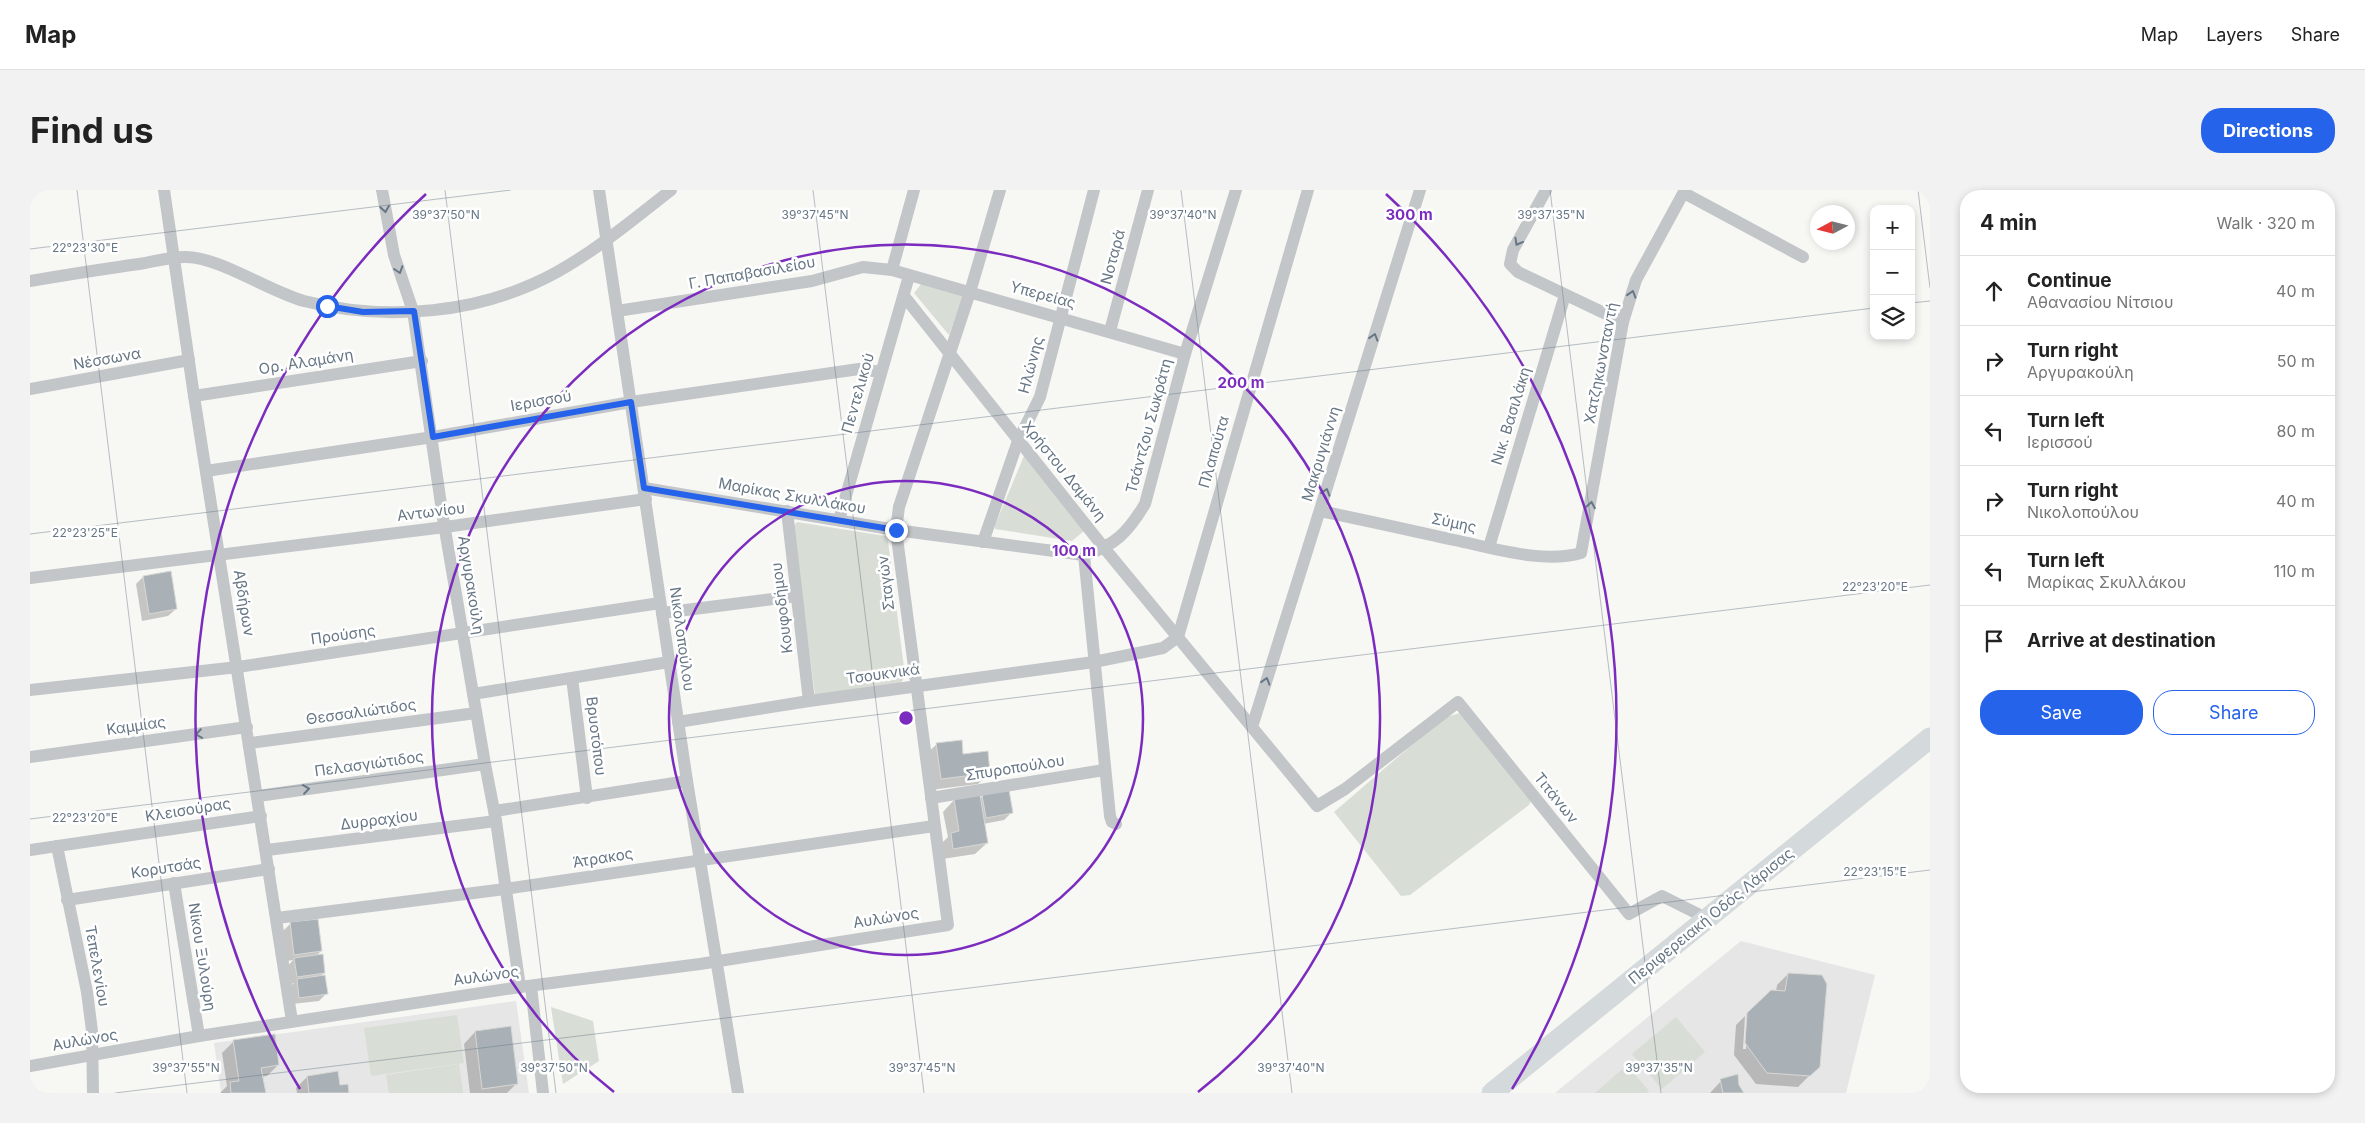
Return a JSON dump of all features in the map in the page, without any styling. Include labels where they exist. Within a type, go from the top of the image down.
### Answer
[{"type":"highway","name":"Περιφερειακή Οδός Λάρισας","points":[[1492,1093],[1930,738]]},
{"type":"street","name":"Αβδήρων","points":[[164,190],[194,396],[250,743],[292,1021]]},
{"type":"street","name":"Αργυρακούλη","points":[[382,190],[394,255],[414,311],[462,634],[484,764],[496,816],[505,889],[544,1093]]},
{"type":"street","name":"Νικολοπούλου","points":[[599,190],[699,859],[738,1093]]},
{"type":"street","points":[[30,280],[186,257],[215,263],[273,290],[304,301],[363,312],[442,309],[500,297],[557,272],[607,241],[670,190]]},
{"type":"street","points":[[892,270],[914,190]]},
{"type":"street","name":"Σταγών","points":[[948,925],[914,686],[896,530],[900,507],[970,292],[1000,190]]},
{"type":"street","name":"Ηλώνης","points":[[983,542],[1018,441],[1040,397],[1094,190]]},
{"type":"street","name":"Νοταρά","points":[[1110,332],[1148,190]]},
{"type":"street","name":"Τσάντζου Σωκράτη","points":[[1084,555],[1105,549],[1134,521],[1145,504],[1185,354],[1236,190]]},
{"type":"street","name":"Πλαπούτα","points":[[1178,637],[1308,190]]},
{"type":"street","name":"Μακρυγιάννη","points":[[1252,727],[1420,190]]},
{"type":"street","points":[[1546,190],[1513,250],[1510,264],[1518,272],[1624,322]]},
{"type":"street","points":[[1684,191],[1803,257]]},
{"type":"street","name":"Χατζηκωνσταντή","points":[[1582,553],[1624,322],[1636,280],[1684,191]]},
{"type":"street","name":"Γ. Παπαβασιλείου","points":[[617,311],[812,281],[863,267],[892,270]]},
{"type":"street","name":"Υπερείας","points":[[892,270],[1060,316],[1185,354]]},
{"type":"street","name":"Πεντελικού","points":[[839,520],[909,276]]},
{"type":"street","name":"Νικ. Βασιλάκη","points":[[1488,547],[1565,295]]},
{"type":"street","name":"Χρήστου Δαμάνη","points":[[904,296],[1105,549],[1317,806],[1345,789],[1458,702]]},
{"type":"street","name":"Νέσσωνα","points":[[30,389],[189,360]]},
{"type":"street","name":"Ορ. Αλαμάνη","points":[[194,396],[422,361]]},
{"type":"street","name":"Ιερισσού","points":[[206,471],[433,437],[631,402],[859,369],[881,372]]},
{"type":"street","name":"Μαρίκας Σκυλλάκου","points":[[645,493],[787,511],[896,530],[1084,555]]},
{"type":"street","name":"Αντωνίου","points":[[30,578],[445,527],[645,493]]},
{"type":"street","name":"Σύμης","points":[[1320,510],[1488,547],[1549,558],[1566,557],[1582,553]]},
{"type":"street","name":"Κουφοδήμου","points":[[787,511],[809,701]]},
{"type":"street","points":[[1084,555],[1104,770],[1110,816],[1112,822],[1116,824]]},
{"type":"street","name":"Προύσης","points":[[30,690],[238,667],[462,634],[661,608],[797,596]]},
{"type":"street","name":"Τσουκνικά","points":[[678,722],[809,701],[1094,662],[1163,648],[1178,637]]},
{"type":"street","points":[[473,694],[669,662]]},
{"type":"street","name":"Βρυοτόπου","points":[[572,678],[587,798]]},
{"type":"street","name":"Τιτάνων","points":[[1458,702],[1630,914],[1662,896],[1708,919]]},
{"type":"street","name":"Θεσσαλιώτιδος","points":[[250,743],[476,713]]},
{"type":"street","name":"Καμμίας","points":[[30,757],[247,727]]},
{"type":"street","name":"Πελασγιώτιδος","points":[[258,796],[484,764]]},
{"type":"street","name":"Σπυροπούλου","points":[[931,798],[1104,770]]},
{"type":"street","name":"Δυρραχίου","points":[[266,850],[496,816],[687,781]]},
{"type":"street","name":"Κλεισούρας","points":[[30,850],[261,816]]},
{"type":"street","name":"Άτρακος","points":[[277,918],[505,889],[934,826]]},
{"type":"street","name":"Τεπελενίου","points":[[57,846],[87,992],[92,1031],[93,1093]]},
{"type":"street","name":"Κορυτσάς","points":[[67,900],[269,869]]},
{"type":"street","name":"Νίκου Ξυλούρη","points":[[174,883],[199,1036]]},
{"type":"street","name":"Αυλώνος","points":[[30,1066],[292,1021],[525,986],[715,961],[948,925]]},
{"type":"shaded area","points":[[922,283],[963,296],[949,335],[914,293]]},
{"type":"shaded area","points":[[1024,456],[1084,531],[1072,541],[995,529]]},
{"type":"shaded area","points":[[797,522],[885,536],[888,541],[905,676],[901,683],[815,695],[793,527]]},
{"type":"shaded area","points":[[1460,713],[1532,798],[1529,805],[1410,895],[1401,896],[1334,812],[1443,718]]},
{"type":"shaded area","points":[[1741,941],[1875,975],[1846,1093],[1555,1093]]},
{"type":"shaded area","points":[[516,1001],[529,1093],[221,1093],[214,1043]]},
{"type":"shaded area","points":[[551,1007],[593,1021],[599,1061],[563,1084]]},
{"type":"shaded area","points":[[457,1015],[464,1063],[371,1076],[364,1028]]},
{"type":"shaded area","points":[[1676,1017],[1705,1052],[1662,1089],[1632,1054]]},
{"type":"shaded area","points":[[459,1064],[463,1093],[389,1093],[386,1075]]},
{"type":"shaded area","points":[[1627,1065],[1649,1091],[1647,1093],[1595,1093]]},
{"type":"building","points":[[171,571],[177,609],[149,614],[143,576]]},
{"type":"building","points":[[962,740],[963,754],[988,751],[990,773],[941,779],[936,743]]},
{"type":"building","points":[[1009,790],[1013,813],[986,818],[982,795]]},
{"type":"building","points":[[980,795],[988,843],[953,849],[951,833],[959,831],[954,799]]},
{"type":"building","points":[[318,919],[322,951],[294,955],[290,922]]},
{"type":"building","points":[[323,954],[325,973],[297,977],[294,958]]},
{"type":"building","points":[[1788,973],[1822,975],[1827,984],[1820,1067],[1810,1076],[1767,1073],[1745,1043],[1747,1013],[1771,990],[1785,991]]},
{"type":"building","points":[[325,975],[328,994],[299,998],[297,979]]},
{"type":"building","points":[[511,1026],[518,1084],[482,1089],[475,1031]]},
{"type":"building","points":[[275,1034],[279,1065],[261,1068],[266,1093],[231,1093],[230,1082],[239,1081],[233,1040]]},
{"type":"building","points":[[338,1071],[340,1085],[348,1084],[349,1093],[309,1093],[307,1076]]},
{"type":"building","points":[[1738,1074],[1739,1085],[1744,1093],[1723,1093],[1720,1079]]},
{"type":"route","points":[[327,306],[363,312],[414,311],[433,437],[631,402],[644,488],[896,530]]}]
